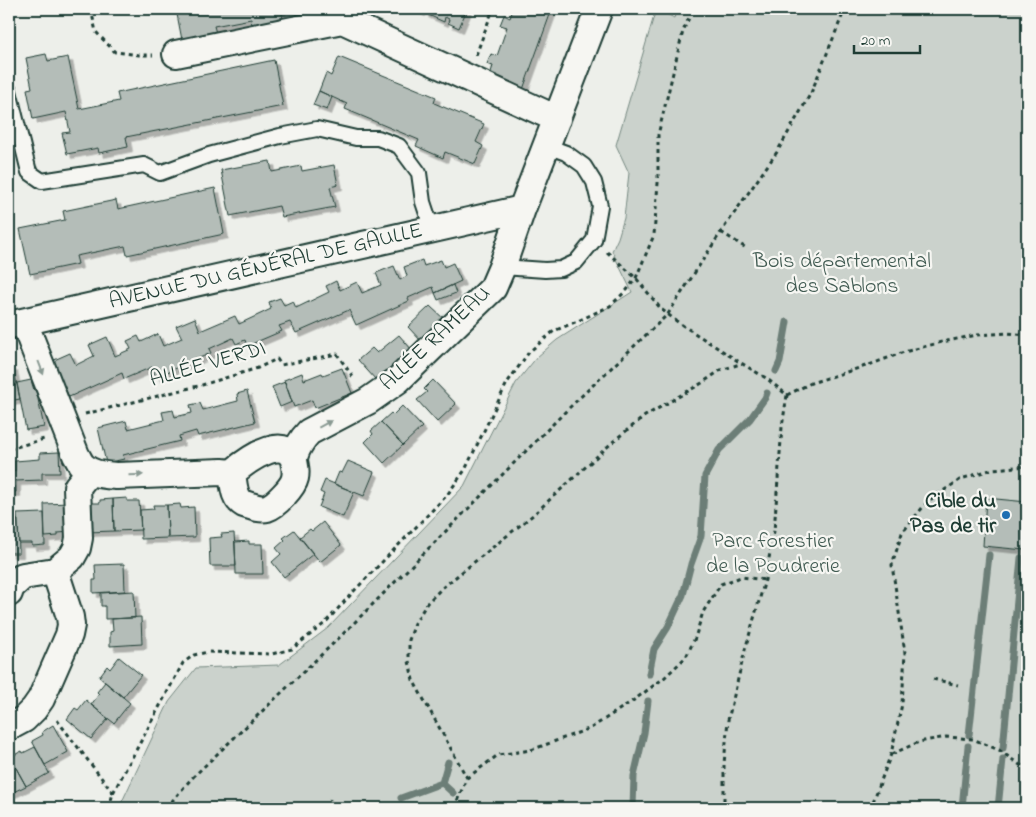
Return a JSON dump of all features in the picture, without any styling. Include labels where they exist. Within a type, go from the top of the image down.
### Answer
[{"type":"street","name":"ALLÉE RAMEAU","points":[[232,473],[234,492],[241,502],[253,508],[267,508],[277,501],[290,489],[295,479],[297,469],[294,459],[302,440],[309,432],[368,401],[398,380],[493,288],[599,9]]},
{"type":"street","points":[[176,54],[342,20],[557,118]]},
{"type":"street","name":"AVENUE DU GÉNÉRAL DE GAULLE","points":[[16,324],[522,208]]},
{"type":"street","points":[[16,324],[76,455],[82,465],[90,471],[101,475],[117,476],[232,473],[242,465],[276,448],[287,451],[294,459]]},
{"type":"street","points":[[9,593],[11,587],[23,576],[55,571],[72,557],[77,548],[79,538],[77,487],[90,471]]},
{"type":"street","points":[[9,727],[24,719],[41,699],[69,635],[70,617],[55,571]]},
{"type":"lane","points":[[9,91],[30,172],[42,182],[144,165],[160,173],[209,155],[280,136],[317,129],[356,138],[378,138],[399,146],[419,174],[423,202],[432,229]]},
{"type":"lane","points":[[502,267],[562,270],[576,262],[594,240],[600,206],[594,182],[584,166],[566,154],[546,146]]},
{"type":"path","points":[[91,9],[96,32],[115,52],[139,55],[176,54]]},
{"type":"path","points":[[467,78],[493,9]]},
{"type":"path","points":[[109,808],[112,792],[183,663],[194,655],[208,652],[272,654],[292,649],[326,623],[354,590],[447,495],[465,470],[507,384],[529,352],[554,331],[610,306],[627,290],[636,278],[654,235],[658,182],[658,135],[683,31],[693,9]]},
{"type":"path","points":[[166,808],[192,778],[341,636],[569,408],[668,314],[721,232],[777,152],[811,93],[845,9]]},
{"type":"path","points":[[721,232],[746,248]]},
{"type":"path","points":[[594,240],[636,278],[662,309],[679,323],[766,378],[788,395]]},
{"type":"path","points":[[788,395],[811,383],[904,352],[942,342],[977,335],[1007,333],[1027,336]]},
{"type":"path","name":"ALLÉE VERDI","points":[[63,424],[87,414],[202,386],[258,368],[277,359],[281,365],[337,354],[368,401]]},
{"type":"path","points":[[467,778],[413,680],[409,660],[409,640],[415,623],[427,603],[442,588],[532,515],[616,439],[645,416],[721,370],[741,363]]},
{"type":"path","points":[[726,808],[724,800],[724,764],[728,720],[765,580],[774,531],[782,427],[788,395]]},
{"type":"path","points":[[9,449],[63,424]]},
{"type":"path","points":[[868,808],[891,754],[902,704],[905,653],[892,565],[902,532],[927,502],[961,479],[993,469],[1027,466]]},
{"type":"path","points":[[454,808],[467,778],[498,755],[531,750],[591,728],[664,678],[686,657],[695,638],[703,612],[721,584],[741,577],[765,580]]},
{"type":"path","points":[[933,680],[958,685]]},
{"type":"path","points":[[41,699],[112,792]]},
{"type":"path","points":[[891,754],[919,742],[946,737],[973,740],[999,750],[1027,770]]},
{"type":"path","points":[[329,808],[330,799]]},
{"type":"green space","name":"Parc forestier de la Poudrerie","points":[[656,9],[674,18],[677,9],[1027,9],[1027,808],[119,808],[169,702],[196,668],[279,665],[328,628],[464,486],[516,383],[537,357],[557,340],[632,292],[612,251],[624,218],[629,173],[616,145]]},
{"type":"building","points":[[176,9],[281,9],[283,19],[252,25],[251,19],[214,26],[216,33],[182,40]]},
{"type":"building","points":[[422,9],[467,9],[459,28],[448,23],[449,19],[445,17],[444,22],[424,13],[425,10]]},
{"type":"building","points":[[513,9],[552,9],[521,95],[488,81],[493,66],[487,64],[491,54],[497,56],[507,27],[500,25],[504,15],[510,18]]},
{"type":"building","points":[[46,54],[48,61],[68,57],[79,109],[119,101],[117,93],[274,60],[283,106],[126,137],[128,147],[99,153],[98,148],[67,154],[62,133],[70,132],[66,112],[33,119],[27,89],[32,88],[26,58]]},
{"type":"building","points":[[339,57],[436,97],[434,103],[484,124],[476,142],[483,146],[475,164],[445,152],[443,158],[416,146],[419,140],[345,109],[347,104],[319,91],[326,73],[331,76]]},
{"type":"building","points":[[319,91],[332,97],[327,110],[313,105]]},
{"type":"building","points":[[270,161],[272,172],[301,166],[302,171],[334,165],[338,185],[330,187],[335,207],[282,217],[279,206],[230,216],[221,170]]},
{"type":"building","points":[[215,188],[224,234],[127,255],[125,246],[76,256],[78,264],[30,274],[20,229],[65,220],[63,211],[116,200],[118,209]]},
{"type":"building","points":[[422,260],[424,266],[441,260],[444,267],[453,263],[461,281],[435,293],[433,287],[408,298],[409,301],[356,325],[349,310],[296,333],[290,322],[279,326],[282,331],[247,346],[245,340],[236,344],[233,338],[209,349],[211,353],[156,377],[152,367],[124,379],[122,373],[69,397],[52,361],[70,353],[76,365],[94,356],[89,345],[107,337],[115,356],[131,349],[127,341],[138,336],[141,342],[158,334],[163,346],[182,338],[176,326],[195,318],[200,331],[235,316],[239,324],[271,309],[269,302],[280,298],[284,305],[293,301],[296,308],[329,292],[326,286],[336,281],[340,290],[357,282],[362,293],[381,285],[376,273],[394,266],[400,280],[407,276],[404,267]]},
{"type":"building","points":[[453,285],[456,293],[438,300],[435,293]]},
{"type":"building","points":[[430,306],[445,320],[422,342],[408,327]]},
{"type":"building","points":[[399,335],[412,350],[376,380],[358,360],[372,348],[377,353]]},
{"type":"building","points":[[13,367],[20,399],[9,401],[9,368]]},
{"type":"building","points":[[342,368],[352,393],[315,408],[312,400],[294,407],[284,380],[302,373],[304,380]]},
{"type":"building","points":[[31,380],[34,390],[36,390],[44,427],[26,430],[17,383]]},
{"type":"building","points":[[433,380],[456,404],[437,422],[417,400],[427,392],[424,389]]},
{"type":"building","points":[[285,382],[292,402],[280,407],[272,387]]},
{"type":"building","points":[[247,391],[255,422],[198,436],[196,431],[179,436],[180,441],[123,455],[124,459],[106,463],[98,428],[126,421],[128,429],[164,420],[162,412],[173,410],[175,417],[192,413],[190,405],[200,403],[203,410],[238,401],[237,394]]},
{"type":"building","points":[[402,406],[422,427],[403,445],[381,422],[391,413],[393,415]]},
{"type":"building","points":[[381,422],[403,445],[384,463],[365,442],[373,434],[371,431]]},
{"type":"building","points":[[59,452],[60,473],[42,473],[42,480],[16,481],[16,492],[9,492],[9,471],[15,471],[15,461],[40,459],[40,453]]},
{"type":"building","points":[[348,461],[374,472],[364,496],[334,484],[339,472],[342,473]]},
{"type":"building","points":[[325,480],[354,492],[343,517],[319,507],[324,494],[320,492]]},
{"type":"building","points":[[127,498],[127,501],[139,501],[141,530],[114,531],[113,499]]},
{"type":"building","name":"Cible du Pas de tir","points":[[986,498],[1027,502],[1025,550],[983,546]]},
{"type":"building","points":[[113,499],[114,531],[88,532],[87,503],[100,503],[100,500]]},
{"type":"building","points":[[70,503],[70,532],[58,533],[58,536],[45,537],[44,504]]},
{"type":"building","points":[[180,504],[181,508],[194,507],[195,537],[168,538],[167,505]]},
{"type":"building","points":[[153,505],[167,505],[168,538],[141,539],[140,510],[154,509]]},
{"type":"building","points":[[44,513],[45,545],[32,546],[32,543],[19,543],[17,514]]},
{"type":"building","points":[[9,520],[18,520],[19,553],[9,553]]},
{"type":"building","points":[[323,522],[341,545],[320,562],[300,537],[310,529],[312,531]]},
{"type":"building","points":[[294,530],[313,554],[284,577],[272,562],[281,554],[276,548],[285,540],[283,538]]},
{"type":"building","points":[[234,533],[236,566],[210,566],[209,538],[222,537],[221,534]]},
{"type":"building","points":[[249,541],[249,544],[262,544],[263,574],[236,574],[235,542]]},
{"type":"building","points":[[124,564],[125,591],[93,593],[93,580],[96,580],[95,565]]},
{"type":"building","points":[[134,591],[135,618],[105,619],[105,606],[101,606],[101,593]]},
{"type":"building","points":[[141,617],[142,644],[110,646],[110,632],[113,631],[112,619]]},
{"type":"building","points":[[119,657],[141,675],[123,697],[99,677],[107,666],[110,669]]},
{"type":"building","points":[[105,682],[130,703],[114,723],[91,705],[99,694],[97,692]]},
{"type":"building","points":[[86,700],[108,719],[91,739],[67,719],[75,708],[78,710]]},
{"type":"building","points":[[53,725],[68,752],[45,765],[32,741],[43,735],[42,732]]},
{"type":"building","points":[[35,747],[49,773],[26,786],[10,757]]},
{"type":"building","points":[[9,758],[26,786],[9,794]]},
{"type":"waterway","points":[[776,371],[780,362],[787,322]]},
{"type":"waterway","points":[[649,674],[654,649],[668,627],[683,595],[701,536],[705,476],[719,450],[750,419],[767,393]]},
{"type":"waterway","points":[[969,735],[989,555]]},
{"type":"waterway","points":[[1003,748],[1021,558]]},
{"type":"waterway","points":[[633,808],[634,776],[644,733],[648,701]]},
{"type":"waterway","points":[[962,808],[968,746]]},
{"type":"waterway","points":[[998,808],[1003,759]]},
{"type":"waterway","points":[[442,783],[448,762]]},
{"type":"waterway","points":[[401,798],[442,783],[453,793]]},
{"type":"place","name":"Cible du Pas de tir","points":[[1006,515]]},
{"type":"park label","name":"Bois départemental des Sablons","points":[[842,274]]}]
